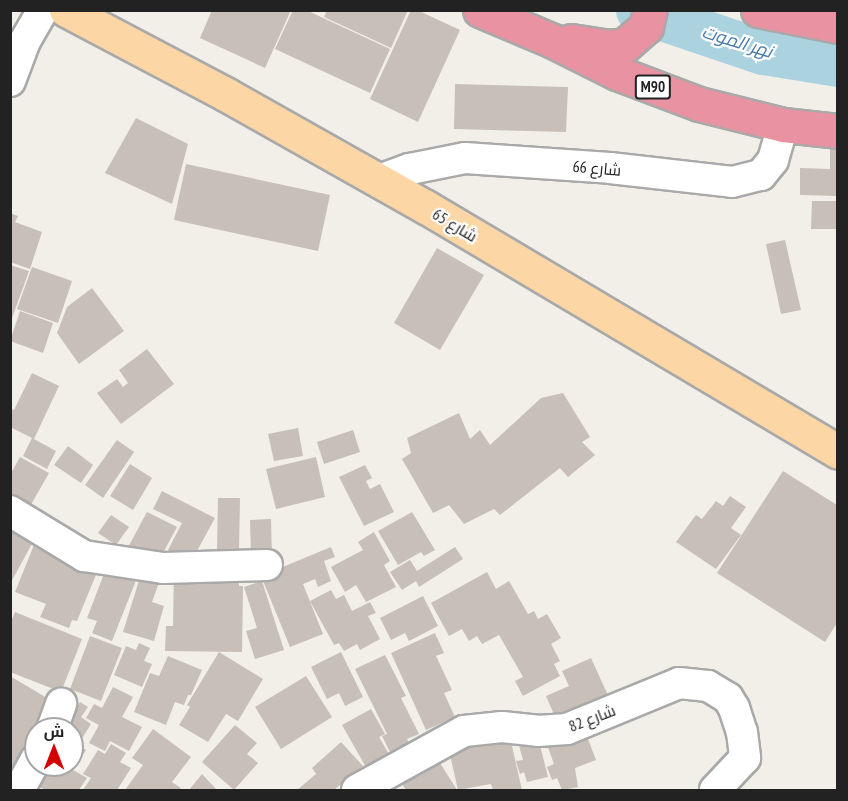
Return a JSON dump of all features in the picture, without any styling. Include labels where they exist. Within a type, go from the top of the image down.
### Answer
[{"type":"highway","name":"M90","points":[[480,10],[553,41],[617,73],[699,104],[783,125],[837,131]]},
{"type":"highway","points":[[553,41],[586,41],[616,47],[634,40],[646,27],[650,10]]},
{"type":"highway","points":[[758,10],[837,26]]},
{"type":"main road","name":"شارع 65","points":[[66,10],[227,95],[379,180],[837,452]]},
{"type":"street","points":[[25,10],[25,41]]},
{"type":"street","points":[[10,81],[25,41],[43,10]]},
{"type":"street","name":"شارع 66","points":[[379,180],[410,169],[465,158],[609,168],[732,182],[761,175],[773,160],[783,125]]},
{"type":"street","points":[[10,511],[84,556],[163,568],[267,565]]},
{"type":"street","name":"شارع 82","points":[[357,790],[464,731],[502,727],[538,731],[567,729],[679,684],[708,686],[728,698],[734,708],[742,732],[745,758],[715,790]]},
{"type":"building","points":[[212,10],[291,10],[265,68],[200,38]]},
{"type":"building","points":[[293,10],[306,10],[390,49],[370,93],[275,49]]},
{"type":"building","points":[[327,10],[408,10],[391,48],[324,17]]},
{"type":"building","points":[[411,10],[417,10],[460,30],[418,122],[370,99]]},
{"type":"building","points":[[455,84],[568,87],[566,132],[454,129]]},
{"type":"building","points":[[136,118],[188,144],[172,204],[105,173]]},
{"type":"building","points":[[830,140],[837,140],[837,196],[800,195],[800,168],[830,169]]},
{"type":"building","points":[[186,164],[330,195],[318,251],[174,220]]},
{"type":"building","points":[[812,201],[837,201],[837,229],[811,229]]},
{"type":"building","points":[[10,213],[18,216],[15,222],[42,232],[30,269],[10,262]]},
{"type":"building","points":[[785,240],[801,310],[781,314],[766,244]]},
{"type":"building","points":[[437,248],[484,275],[440,350],[394,323]]},
{"type":"building","points":[[10,265],[29,271],[11,321],[10,321]]},
{"type":"building","points":[[32,267],[72,281],[58,323],[17,309]]},
{"type":"building","points":[[92,288],[124,331],[79,364],[57,333],[67,307]]},
{"type":"building","points":[[20,311],[53,323],[43,353],[10,341]]},
{"type":"building","points":[[147,349],[174,384],[121,424],[97,393],[117,379],[123,387],[128,383],[119,370]]},
{"type":"building","points":[[32,373],[59,386],[34,439],[56,451],[47,469],[23,456],[32,438],[10,427],[10,409],[14,410]]},
{"type":"building","points":[[563,393],[590,437],[582,442],[595,455],[568,477],[560,468],[500,515],[494,509],[464,524],[449,505],[433,513],[402,459],[411,453],[407,438],[459,413],[470,439],[480,430],[490,445],[541,398]]},
{"type":"building","points":[[298,428],[303,456],[274,461],[268,434]]},
{"type":"building","points":[[353,430],[360,452],[324,464],[317,442]]},
{"type":"building","points":[[117,440],[134,452],[103,498],[85,485]]},
{"type":"building","points":[[68,446],[93,465],[81,483],[54,465]]},
{"type":"building","points":[[20,457],[49,473],[28,510],[10,500],[10,475]]},
{"type":"building","points":[[316,457],[325,497],[276,509],[266,469]]},
{"type":"building","points":[[130,464],[152,478],[133,510],[110,496]]},
{"type":"building","points":[[365,465],[372,478],[366,481],[370,489],[380,484],[394,512],[364,526],[339,477]]},
{"type":"building","points":[[783,471],[837,505],[837,623],[825,642],[717,573]]},
{"type":"building","points":[[162,491],[215,518],[191,562],[168,550],[182,523],[153,509]]},
{"type":"building","points":[[730,496],[746,507],[731,528],[741,535],[716,569],[676,542],[696,515],[702,519],[716,501],[723,506]]},
{"type":"building","points":[[218,498],[240,498],[239,552],[217,552]]},
{"type":"building","points":[[147,512],[177,527],[156,566],[126,551]]},
{"type":"building","points":[[412,512],[435,550],[424,556],[421,552],[398,565],[378,531]]},
{"type":"building","points":[[111,515],[129,527],[116,545],[98,533]]},
{"type":"building","points":[[10,516],[39,531],[10,584]]},
{"type":"building","points":[[271,519],[272,557],[251,557],[250,520]]},
{"type":"building","points":[[374,532],[390,561],[384,565],[396,587],[366,602],[356,585],[345,592],[331,567],[363,550],[358,542]]},
{"type":"building","points":[[36,540],[100,565],[77,621],[72,620],[69,628],[40,617],[46,604],[15,592]]},
{"type":"building","points":[[331,547],[335,557],[324,561],[331,581],[318,587],[315,579],[303,584],[323,634],[290,647],[261,576]]},
{"type":"building","points":[[455,547],[463,559],[419,587],[416,581],[402,590],[390,572],[410,560],[417,571]]},
{"type":"building","points":[[107,566],[137,578],[112,641],[92,633],[97,621],[87,618]]},
{"type":"building","points":[[174,571],[239,579],[239,586],[243,586],[242,652],[165,651],[166,626],[173,626]]},
{"type":"building","points":[[487,572],[496,589],[509,581],[528,614],[534,611],[538,619],[547,614],[561,638],[551,644],[560,661],[554,664],[560,676],[523,696],[515,681],[523,677],[499,635],[482,644],[477,636],[469,641],[462,629],[449,636],[431,603]]},
{"type":"building","points":[[141,574],[160,580],[152,602],[164,606],[154,641],[123,632]]},
{"type":"building","points":[[262,581],[284,650],[255,659],[246,631],[257,628],[244,587]]},
{"type":"building","points":[[331,590],[336,599],[344,595],[352,611],[370,602],[376,613],[368,616],[380,639],[360,650],[357,644],[344,651],[339,643],[334,645],[310,601]]},
{"type":"building","points":[[423,596],[438,626],[409,641],[405,633],[391,640],[380,618]]},
{"type":"building","points":[[15,612],[82,639],[61,692],[10,672],[10,624]]},
{"type":"building","points":[[435,633],[444,653],[436,656],[452,690],[444,693],[455,717],[426,730],[391,653]]},
{"type":"building","points":[[90,636],[122,648],[101,701],[70,689]]},
{"type":"building","points":[[139,643],[150,648],[144,661],[152,664],[142,687],[114,675],[126,646],[136,650]]},
{"type":"building","points":[[219,652],[263,679],[238,721],[226,714],[208,742],[179,725],[190,707],[187,705]]},
{"type":"building","points":[[341,652],[363,697],[345,706],[339,693],[327,699],[311,667]]},
{"type":"building","points":[[385,655],[406,696],[401,698],[419,734],[407,739],[414,753],[395,762],[382,736],[387,734],[355,669]]},
{"type":"building","points":[[168,656],[202,670],[184,705],[175,702],[166,725],[134,712],[150,673],[159,676]]},
{"type":"building","points":[[591,658],[611,702],[556,719],[546,696],[569,686],[562,671]]},
{"type":"building","points":[[10,676],[57,704],[49,717],[24,717],[24,757],[17,769],[10,765]]},
{"type":"building","points":[[306,676],[332,717],[281,749],[255,707]]},
{"type":"building","points":[[113,687],[133,697],[122,717],[142,727],[129,751],[110,741],[105,751],[89,743],[99,725],[86,718],[94,704],[102,708]]},
{"type":"building","points":[[80,702],[88,707],[81,717],[71,717]]},
{"type":"building","points":[[371,709],[385,734],[379,737],[390,756],[367,769],[342,725]]},
{"type":"building","points":[[84,719],[91,724],[84,735]]},
{"type":"building","points":[[235,725],[257,743],[247,754],[258,763],[234,790],[202,762]]},
{"type":"building","points":[[583,726],[596,760],[575,768],[578,787],[562,790],[557,778],[552,780],[547,767],[554,764],[546,742],[562,736],[566,746],[571,744],[566,732]]},
{"type":"building","points":[[153,729],[191,757],[172,782],[181,788],[179,790],[125,790],[143,765],[132,758]]},
{"type":"building","points":[[509,733],[522,790],[493,790],[491,784],[458,790],[448,746]]},
{"type":"building","points":[[538,737],[548,777],[527,782],[524,772],[520,774],[516,761],[523,760],[518,742]]},
{"type":"building","points":[[341,742],[363,766],[334,790],[297,790],[316,774],[312,768]]},
{"type":"building","points":[[111,744],[126,753],[120,762],[131,768],[117,790],[83,790],[91,778],[84,772],[98,750],[105,754]]},
{"type":"building","points":[[435,755],[457,790],[406,790],[398,778]]},
{"type":"building","points":[[202,774],[217,790],[189,790]]},
{"type":"building","points":[[32,777],[87,778],[79,790],[45,790],[30,781]]},
{"type":"waterway","name":"نهر الموت","points":[[638,10],[763,52],[838,64]]}]
